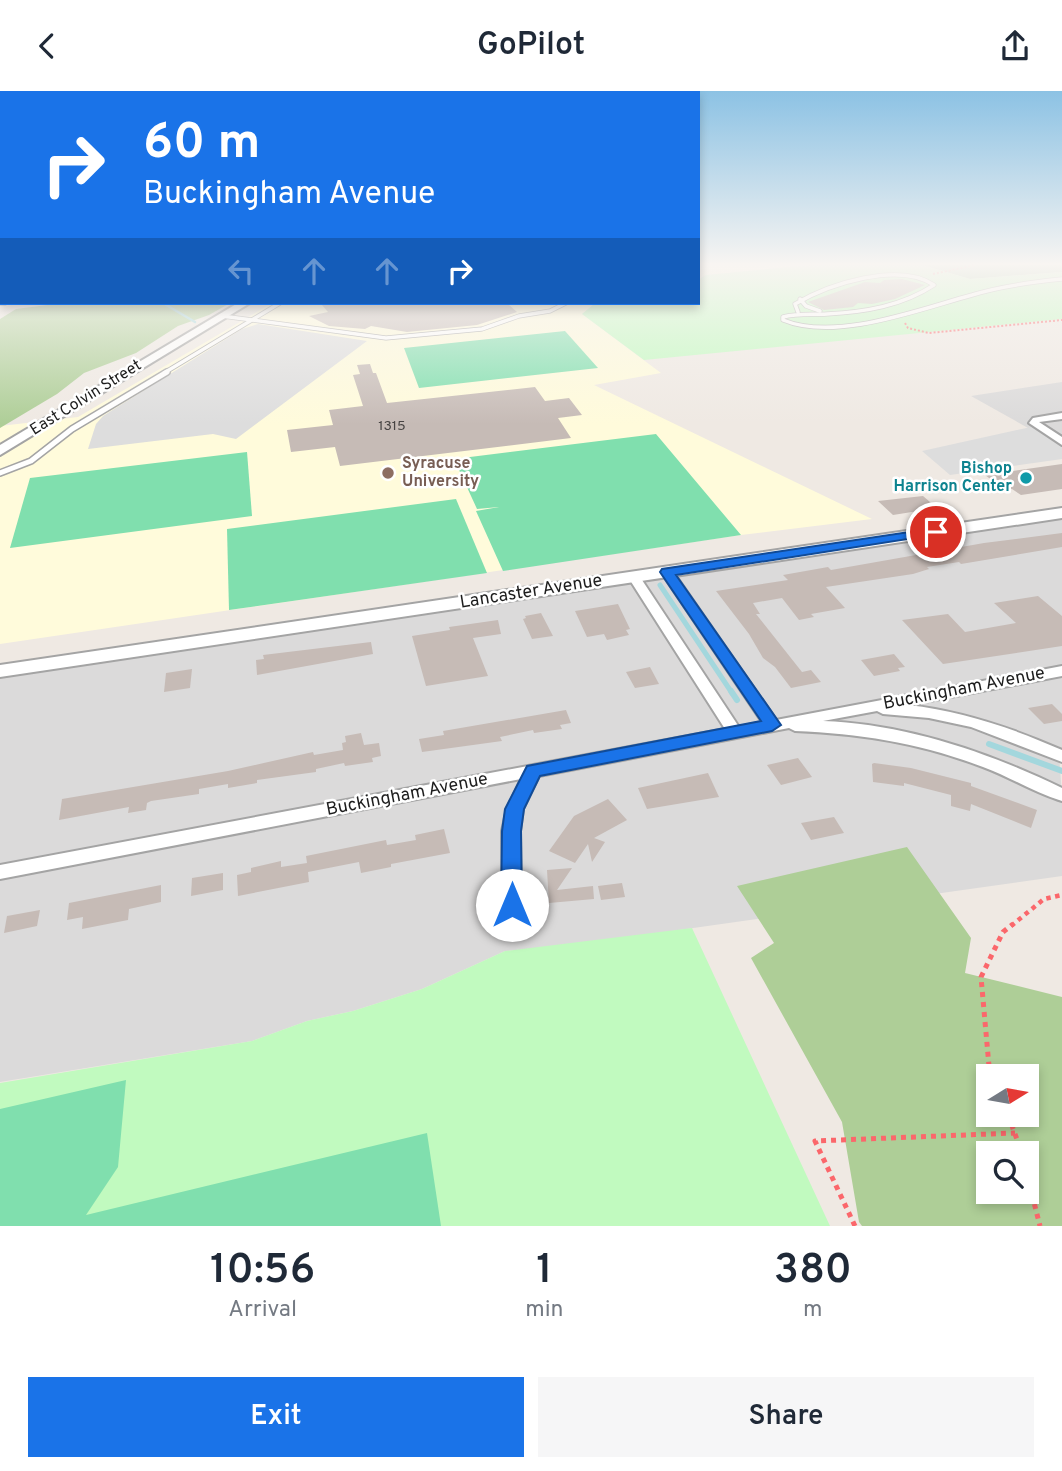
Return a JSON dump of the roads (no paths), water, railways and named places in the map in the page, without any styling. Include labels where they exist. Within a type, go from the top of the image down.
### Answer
[{"type":"street","name":"East Colvin Street","points":[[0,451],[219,318]]},
{"type":"street","points":[[1062,417],[1036,420],[1034,423],[1062,442]]},
{"type":"street","points":[[0,442],[39,426]]},
{"type":"street","name":"Lancaster Avenue","points":[[0,671],[1062,513]]},
{"type":"street","points":[[667,572],[772,725],[863,730],[921,742],[988,762],[1062,795]]},
{"type":"street","points":[[634,577],[734,733]]},
{"type":"street","name":"Buckingham Avenue","points":[[0,872],[1062,671]]},
{"type":"street","points":[[850,710],[894,709],[928,714],[966,723],[1062,756]]},
{"type":"street","points":[[512,905],[513,820],[515,809],[533,771]]},
{"type":"lane","points":[[237,318],[386,338],[482,329],[513,318]]},
{"type":"lane","points":[[0,473],[31,461],[72,429],[255,318]]},
{"type":"lane","points":[[783,318],[791,325],[812,328],[889,318]]},
{"type":"lane","points":[[900,321],[906,318]]},
{"type":"waterway","points":[[188,318],[195,322]]},
{"type":"waterway","points":[[660,585],[732,693]]},
{"type":"waterway","points":[[731,691],[737,700]]},
{"type":"waterway","points":[[989,744],[1062,771]]},
{"type":"place","name":"Syracuse University","points":[[388,473]]},
{"type":"place","name":"Bishop Harrison Center","points":[[1026,478]]}]
